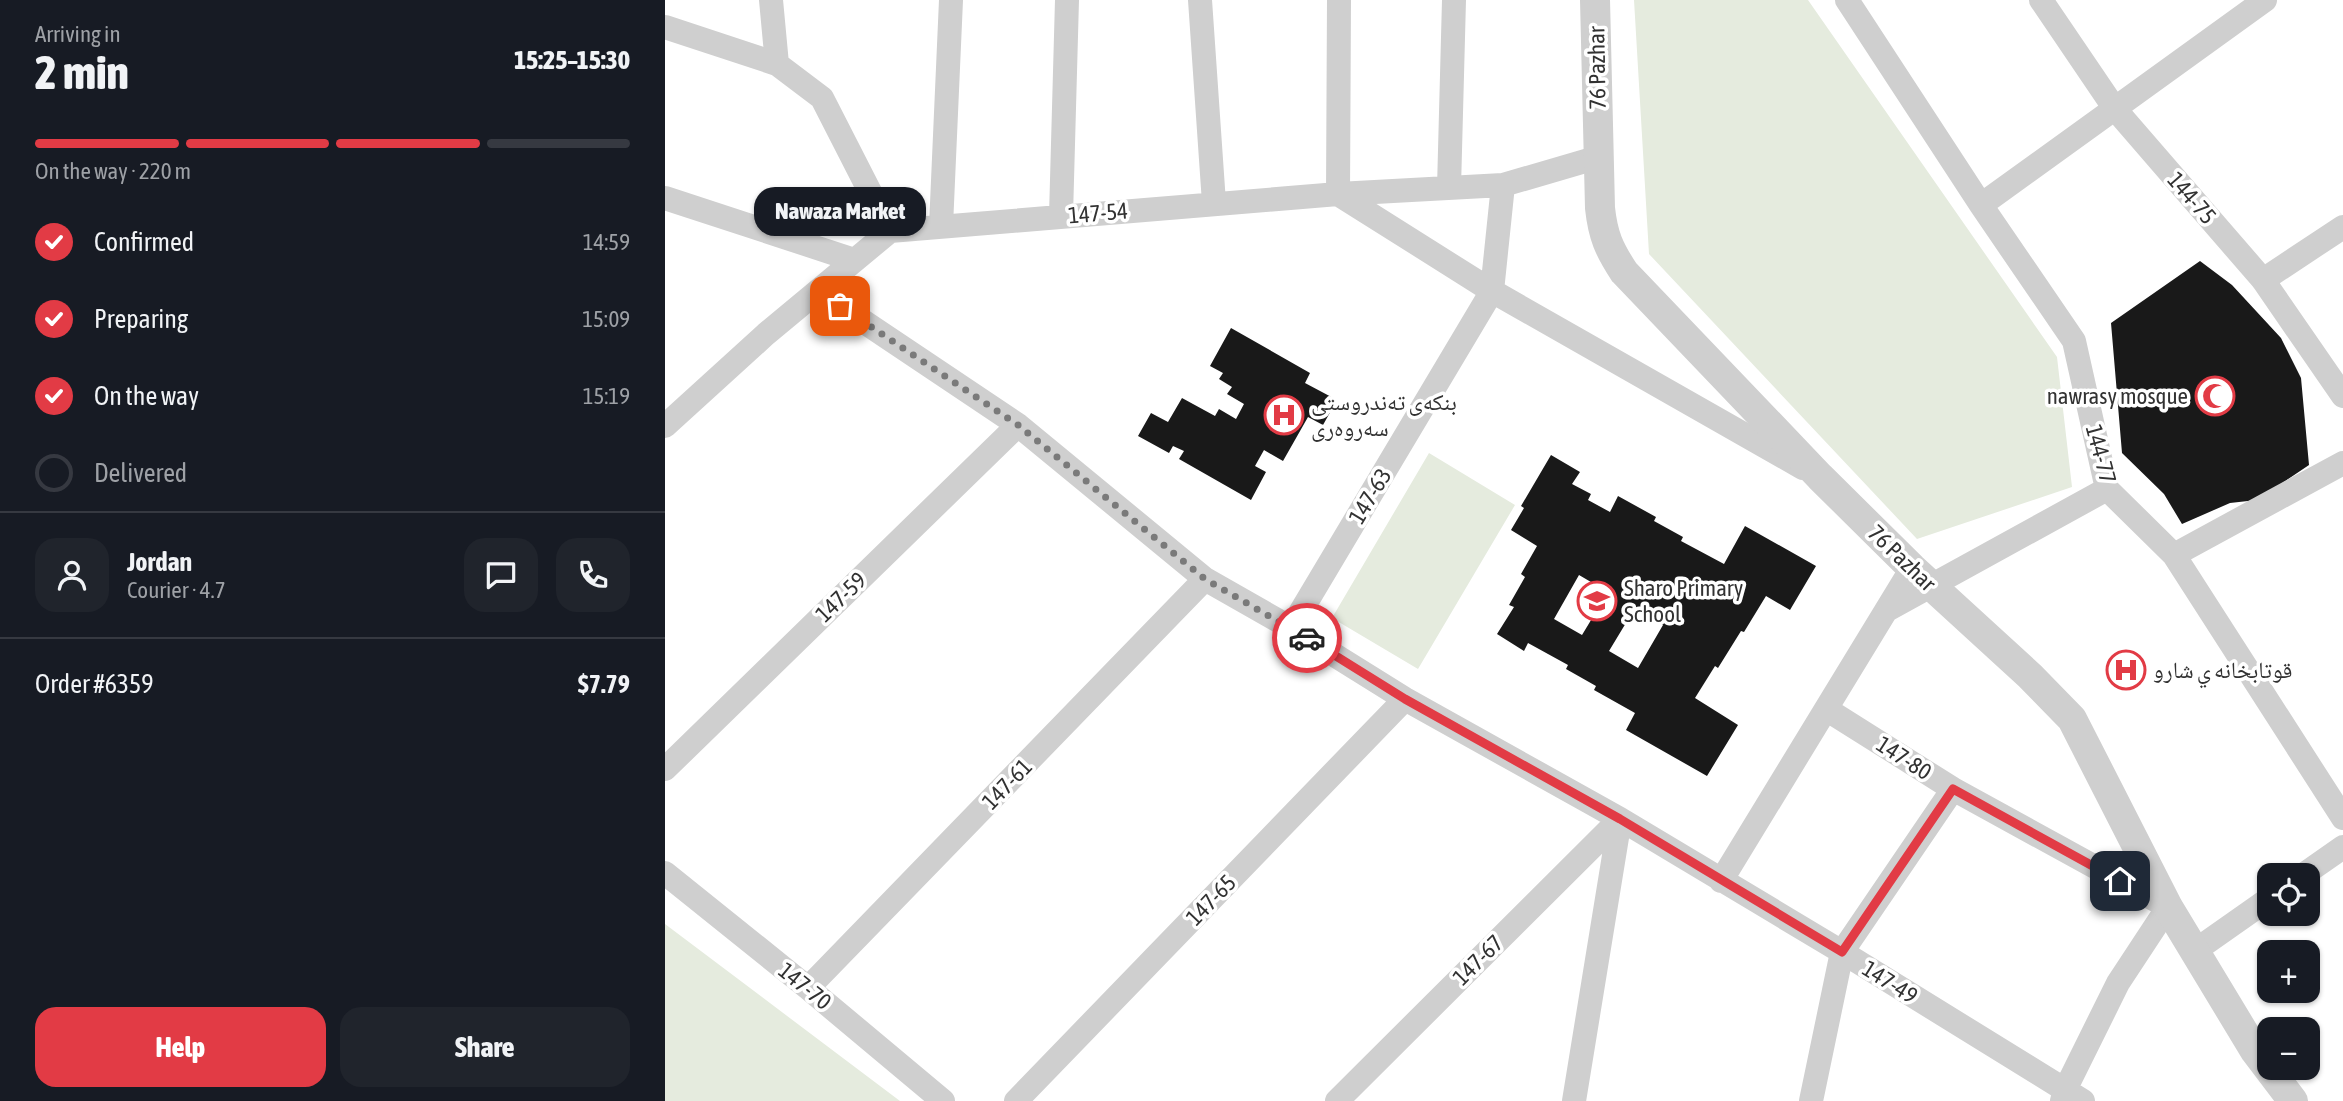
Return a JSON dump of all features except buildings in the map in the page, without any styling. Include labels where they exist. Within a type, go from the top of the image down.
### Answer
[{"type":"street","points":[[771,0],[777,64]]},
{"type":"street","points":[[941,226],[951,0]]},
{"type":"street","points":[[1061,216],[1067,0]]},
{"type":"street","points":[[1201,0],[1214,204]]},
{"type":"street","points":[[1339,0],[1338,194],[1492,291],[1820,477]]},
{"type":"street","points":[[1449,188],[1454,0]]},
{"type":"street","name":"76 Pazhar","points":[[1595,0],[1602,227],[1605,242],[1624,272],[1820,477],[2072,719],[2168,907],[2255,1051],[2293,1101]]},
{"type":"street","name":"144-77","points":[[1847,0],[2074,341],[2107,489],[2175,555],[2343,818]]},
{"type":"street","name":"144-75","points":[[2041,0],[2115,109],[2263,280],[2343,396]]},
{"type":"street","points":[[1981,205],[2265,0]]},
{"type":"street","points":[[665,27],[777,64],[822,98],[890,230],[665,426]]},
{"type":"street","name":"147-54","points":[[890,230],[1338,194],[1503,185],[1599,157]]},
{"type":"street","points":[[1492,291],[1503,185]]},
{"type":"street","points":[[665,198],[854,260]]},
{"type":"street","points":[[2263,280],[2343,227]]},
{"type":"street","name":"147-49","points":[[818,291],[1018,425],[1205,579],[1291,628],[1405,699],[1620,819],[1842,952],[2070,1097]]},
{"type":"street","name":"147-63","points":[[1291,628],[1492,291]]},
{"type":"street","name":"147-59","points":[[665,769],[1018,425]]},
{"type":"street","points":[[2175,555],[2343,463]]},
{"type":"street","points":[[1721,881],[1886,611],[1922,577],[2107,489]]},
{"type":"street","name":"147-61","points":[[808,988],[1205,579]]},
{"type":"street","name":"147-65","points":[[1016,1101],[1405,699]]},
{"type":"street","name":"147-80","points":[[1826,709],[1953,789],[2168,907]]},
{"type":"street","points":[[1811,1101],[1842,952],[1953,789]]},
{"type":"street","points":[[1574,1101],[1620,819]]},
{"type":"street","name":"147-67","points":[[1340,1100],[1620,819]]},
{"type":"street","points":[[2320,863],[2343,847]]},
{"type":"street","name":"147-70","points":[[665,873],[943,1101]]},
{"type":"street","points":[[2070,1097],[2117,983],[2168,907]]},
{"type":"street","points":[[2196,950],[2257,907]]},
{"type":"shaded area","points":[[1634,0],[1808,0],[2057,357],[2072,487],[1917,539],[1649,254]]},
{"type":"shaded area","points":[[1429,453],[1515,505],[1418,669],[1332,618]]},
{"type":"shaded area","points":[[665,924],[900,1101],[665,1101]]},
{"type":"way so far","points":[[840,306],[1018,425],[1205,579],[1307,638]]},
{"type":"place","name":"Nawaza Market","points":[[840,306]]},
{"type":"place","name":"nawrasy mosque","points":[[2215,396]]},
{"type":"place","name":"بنکەی تەندروستی سەروەری","points":[[1284,415]]},
{"type":"place","name":"Sharo Primary School","points":[[1597,601]]},
{"type":"place","name":"قوتابخانه ي شارو","points":[[2126,670]]},
{"type":"route","points":[[1307,638],[1405,699],[1620,819],[1842,952],[1953,789],[2120,881]]}]
